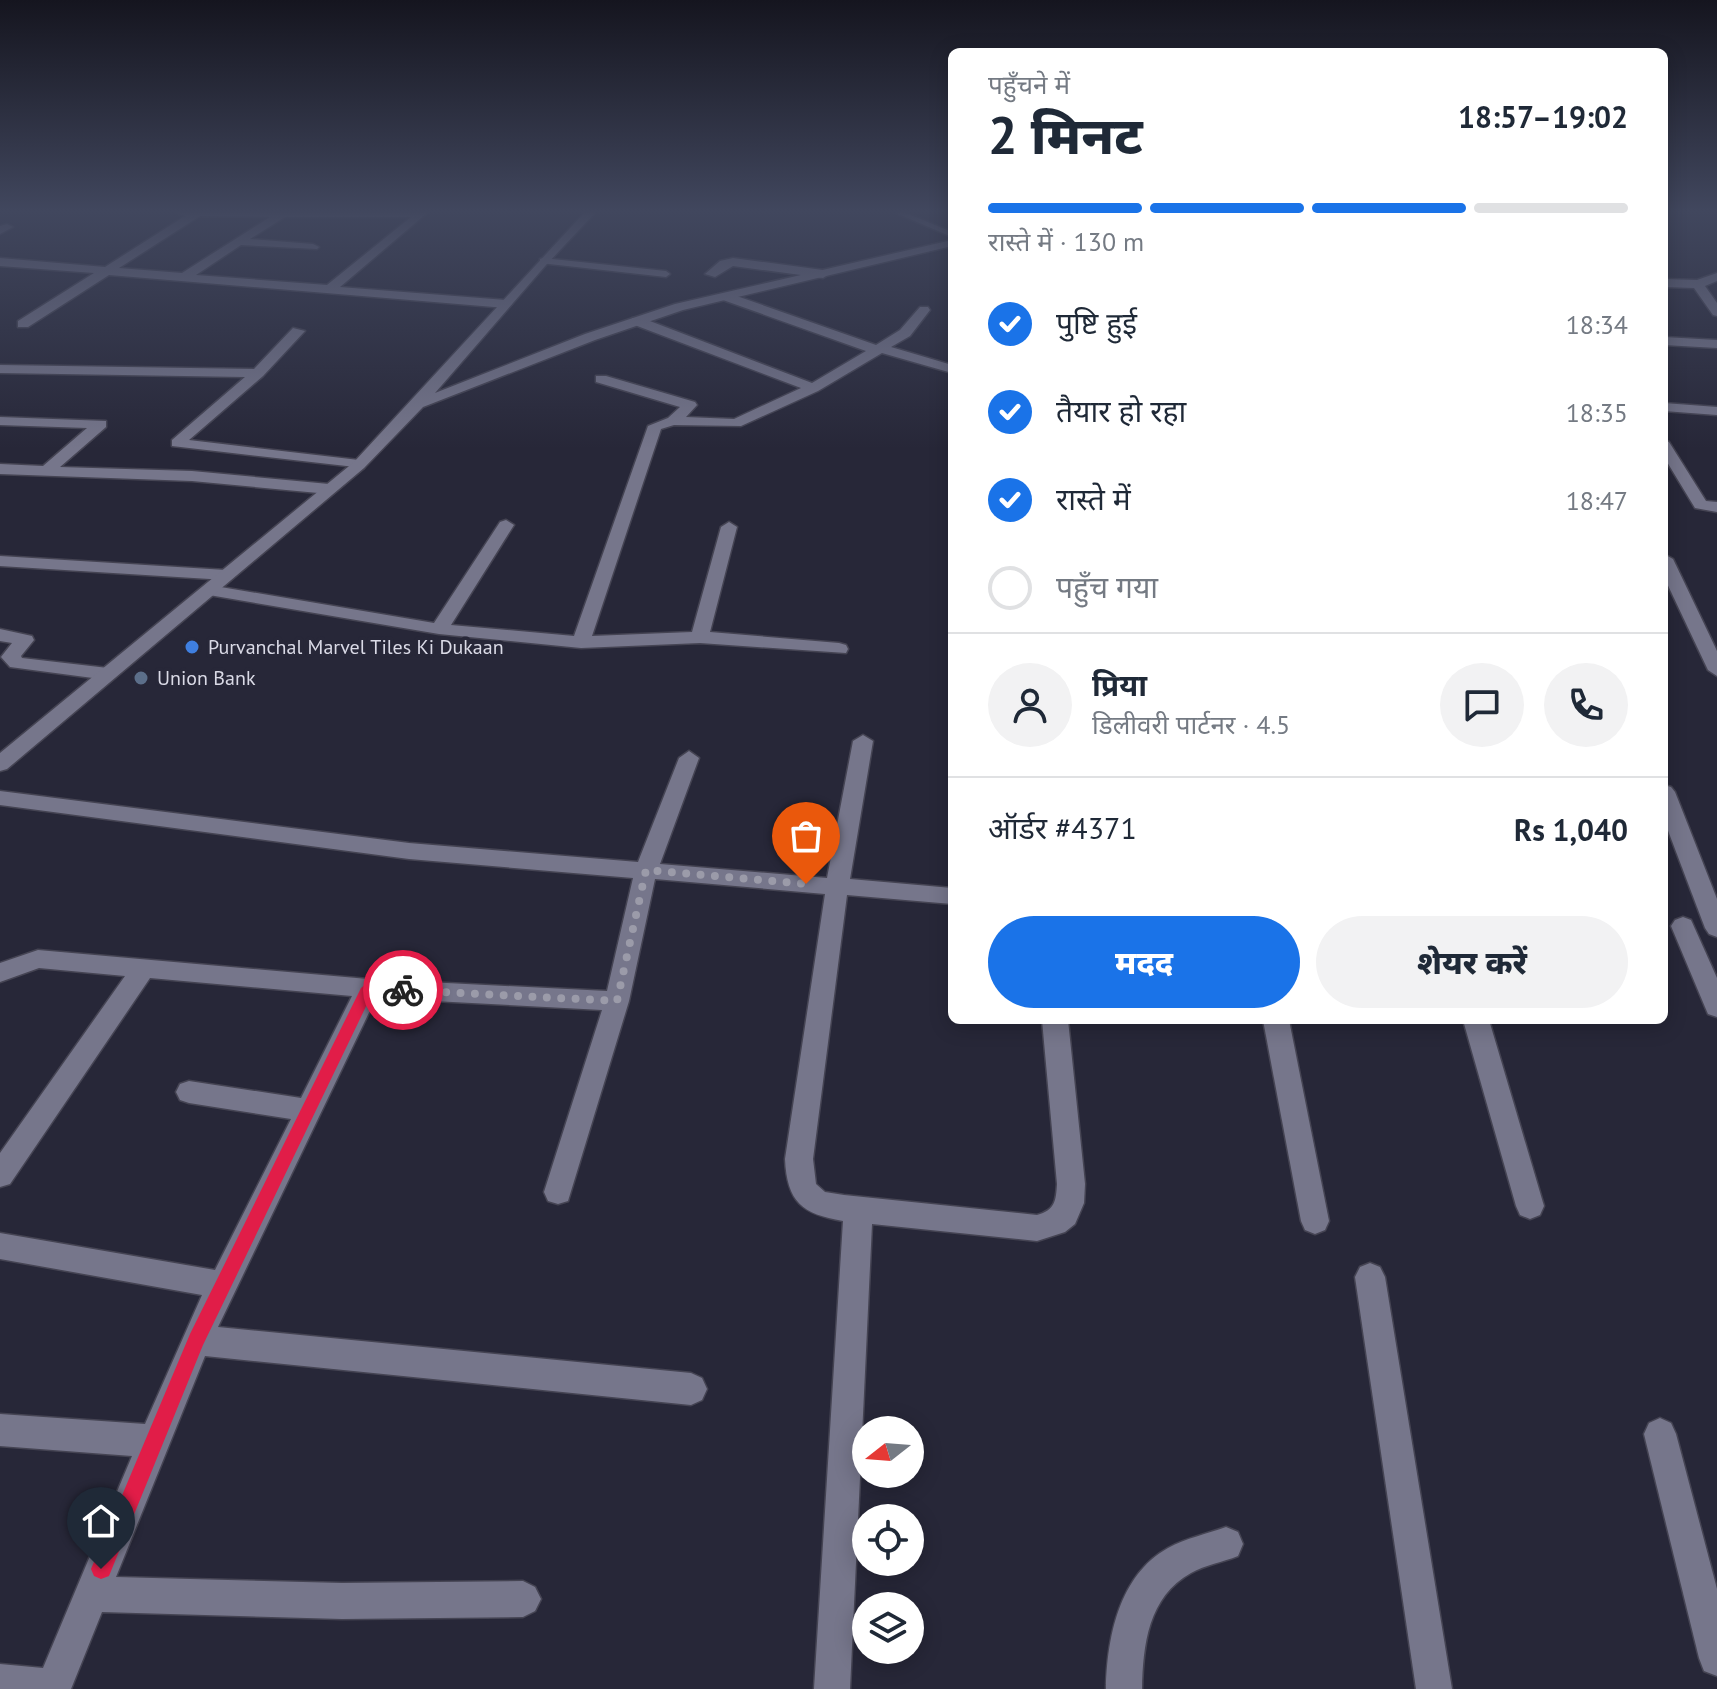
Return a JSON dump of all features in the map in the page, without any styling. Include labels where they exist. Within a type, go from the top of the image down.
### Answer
[{"type":"street","points":[[23,324],[72,292]]},
{"type":"street","points":[[363,292],[506,304]]},
{"type":"street","points":[[1,763],[359,465],[417,405],[516,292]]},
{"type":"street","points":[[417,405],[637,321],[679,307],[749,292]]},
{"type":"street","points":[[1703,292],[1717,312]]},
{"type":"street","points":[[727,297],[879,349],[948,366]]},
{"type":"street","points":[[581,642],[655,426],[673,421],[736,423],[813,388],[879,349],[905,333],[924,310]]},
{"type":"street","points":[[637,321],[813,388]]},
{"type":"street","points":[[298,331],[258,373],[177,443],[359,465]]},
{"type":"street","points":[[1668,341],[1717,344]]},
{"type":"street","points":[[0,369],[258,373]]},
{"type":"street","points":[[601,379],[690,405],[673,421]]},
{"type":"street","points":[[1668,407],[1717,411]]},
{"type":"street","points":[[0,421],[101,424],[46,471]]},
{"type":"street","points":[[1668,451],[1701,505],[1717,507]]},
{"type":"street","points":[[0,469],[192,476],[329,489]]},
{"type":"street","points":[[439,629],[506,525]]},
{"type":"street","points":[[700,637],[729,527]]},
{"type":"street","points":[[0,561],[226,575]]},
{"type":"street","points":[[1668,571],[1717,670]]},
{"type":"street","points":[[209,590],[439,629],[581,642],[700,637],[839,649]]},
{"type":"street","points":[[0,635],[25,640],[10,657],[17,663],[108,674]]},
{"type":"street","points":[[863,741],[837,887],[801,1143],[799,1179],[804,1193],[818,1204],[858,1210],[1037,1228],[1058,1223],[1070,1209],[1071,1184],[1055,1024]]},
{"type":"street","points":[[558,1192],[617,1001],[646,870],[689,758]]},
{"type":"street","points":[[0,798],[409,851],[948,896]]},
{"type":"street","points":[[1668,802],[1717,928],[1673,926]]},
{"type":"street","points":[[1673,926],[1717,1007]]},
{"type":"street","points":[[0,973],[38,959],[368,988],[617,1001]]},
{"type":"street","points":[[0,1175],[144,968]]},
{"type":"street","points":[[0,1682],[52,1688],[196,1340],[368,988]]},
{"type":"street","points":[[1277,1024],[1315,1221]]},
{"type":"street","points":[[1477,1024],[1530,1206]]},
{"type":"street","points":[[189,1092],[308,1110]]},
{"type":"street","points":[[832,1689],[858,1210]]},
{"type":"street","points":[[0,1246],[223,1285]]},
{"type":"street","points":[[1370,1277],[1434,1689]]},
{"type":"street","points":[[196,1340],[691,1389]]},
{"type":"street","points":[[0,1430],[154,1441]]},
{"type":"street","points":[[1660,1434],[1717,1658]]},
{"type":"street","points":[[1124,1689],[1124,1656],[1133,1617],[1154,1582],[1177,1561],[1226,1544]]},
{"type":"street","points":[[91,1594],[342,1601],[523,1599]]},
{"type":"way so far","points":[[403,990],[617,1001],[646,870],[806,884]]},
{"type":"place","name":"Purvanchal Marvel Tiles Ki Dukaan","points":[[192,647]]},
{"type":"place","name":"Union Bank","points":[[141,678]]},
{"type":"route","points":[[101,1569],[196,1340],[368,988],[403,990]]}]
